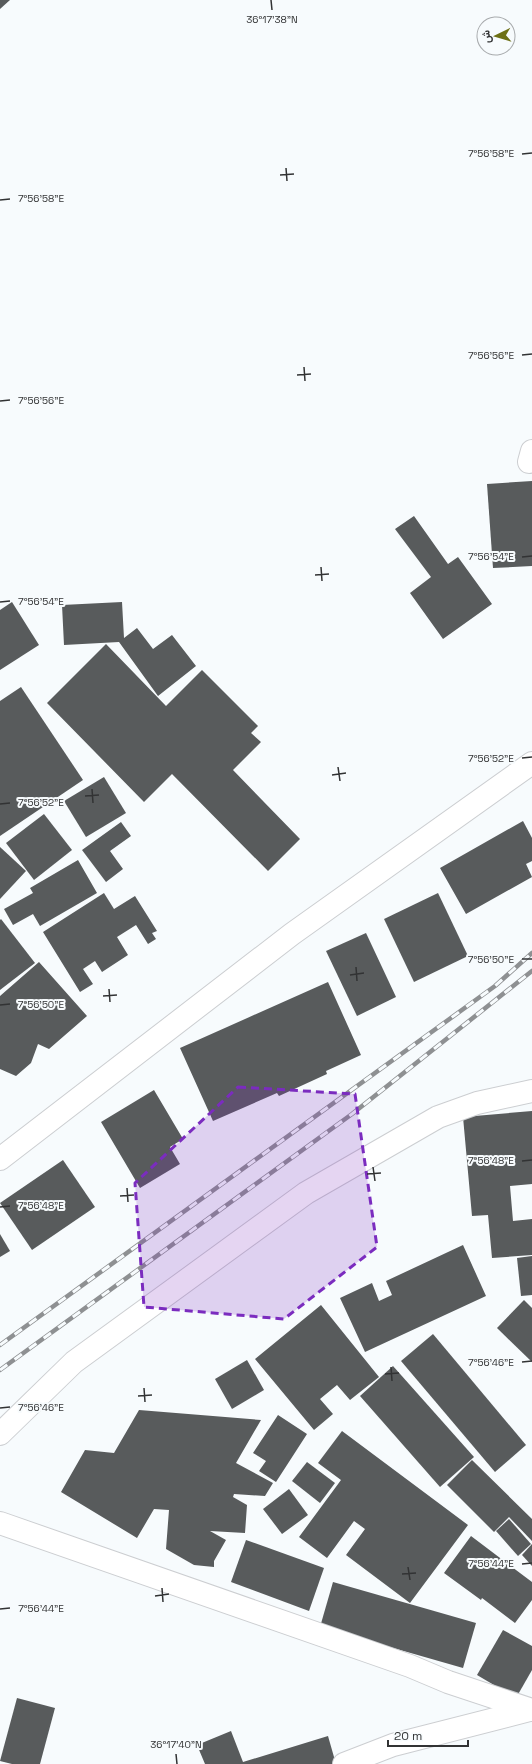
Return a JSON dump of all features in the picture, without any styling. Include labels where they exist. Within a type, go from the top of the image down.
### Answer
[{"type":"street","points":[[0,1159],[292,934],[532,763]]},
{"type":"street","points":[[0,1434],[74,1362],[306,1193],[438,1117],[477,1103],[532,1091]]},
{"type":"street","points":[[0,1523],[410,1666],[448,1682],[531,1710]]},
{"type":"street","points":[[344,1764],[393,1745],[531,1710]]},
{"type":"highlighted area","points":[[238,1087],[355,1094],[377,1247],[284,1319],[144,1307],[135,1183]]},
{"type":"building","points":[[0,0],[10,0],[0,9]]},
{"type":"building","points":[[532,481],[532,566],[493,568],[487,484]]},
{"type":"building","points":[[414,516],[448,564],[458,557],[492,604],[443,639],[410,593],[431,577],[395,529]]},
{"type":"building","points":[[12,602],[39,645],[0,670],[0,610]]},
{"type":"building","points":[[122,602],[124,638],[137,628],[153,649],[172,635],[196,666],[158,696],[119,642],[64,645],[62,605]]},
{"type":"building","points":[[106,644],[166,706],[202,670],[258,726],[251,733],[261,742],[233,770],[300,839],[268,871],[172,774],[144,802],[47,703]]},
{"type":"building","points":[[21,687],[83,780],[0,836],[0,701]]},
{"type":"building","points":[[104,777],[126,813],[86,837],[64,801]]},
{"type":"building","points":[[44,814],[72,850],[34,880],[6,843]]},
{"type":"building","points":[[523,821],[532,838],[532,861],[526,864],[532,877],[466,914],[440,868]]},
{"type":"building","points":[[121,822],[131,836],[110,851],[123,869],[106,882],[82,850]]},
{"type":"building","points":[[0,847],[26,871],[0,899]]},
{"type":"building","points":[[78,860],[97,893],[40,926],[33,914],[13,925],[4,909],[33,893],[30,888]]},
{"type":"building","points":[[104,893],[114,909],[135,896],[157,931],[152,933],[156,939],[148,944],[136,925],[117,937],[128,955],[102,972],[95,961],[83,969],[93,984],[80,992],[43,932]]},
{"type":"building","points":[[438,893],[468,956],[414,982],[384,919]]},
{"type":"building","points":[[1,919],[35,963],[0,990],[0,920]]},
{"type":"building","points":[[366,933],[396,997],[357,1016],[326,951]]},
{"type":"building","points":[[39,962],[87,1016],[49,1049],[38,1044],[31,1063],[16,1076],[0,1069],[0,996]]},
{"type":"building","points":[[328,982],[361,1055],[326,1071],[327,1074],[279,1096],[277,1093],[213,1121],[180,1048]]},
{"type":"building","points":[[154,1090],[183,1139],[170,1147],[180,1164],[140,1188],[101,1122]]},
{"type":"building","points":[[532,1111],[532,1184],[510,1186],[513,1221],[532,1219],[532,1255],[492,1258],[488,1215],[472,1216],[463,1117]]},
{"type":"building","points":[[63,1160],[95,1207],[32,1250],[0,1203]]},
{"type":"building","points":[[0,1234],[10,1251],[0,1257]]},
{"type":"building","points":[[463,1245],[486,1296],[365,1352],[340,1298],[372,1283],[379,1301],[392,1295],[386,1281]]},
{"type":"building","points":[[532,1256],[532,1295],[521,1296],[517,1258]]},
{"type":"building","points":[[524,1300],[532,1308],[532,1362],[497,1328]]},
{"type":"building","points":[[321,1305],[379,1377],[350,1400],[337,1385],[320,1399],[333,1414],[314,1430],[255,1359]]},
{"type":"building","points":[[433,1334],[526,1445],[495,1472],[401,1361]]},
{"type":"building","points":[[247,1360],[264,1390],[232,1409],[215,1379]]},
{"type":"building","points":[[393,1366],[474,1457],[440,1487],[360,1396]]},
{"type":"building","points":[[139,1410],[261,1420],[236,1463],[273,1483],[265,1496],[234,1494],[233,1497],[247,1505],[245,1533],[210,1531],[226,1540],[214,1561],[214,1567],[194,1565],[166,1549],[169,1510],[154,1509],[137,1538],[61,1492],[85,1450],[114,1453]]},
{"type":"building","points":[[278,1415],[307,1434],[276,1482],[259,1471],[266,1461],[253,1453]]},
{"type":"building","points":[[342,1431],[468,1525],[410,1603],[346,1555],[365,1529],[354,1521],[327,1558],[299,1537],[341,1480],[318,1463]]},
{"type":"building","points":[[472,1460],[532,1519],[532,1541],[509,1517],[494,1532],[447,1485]]},
{"type":"building","points":[[307,1462],[335,1483],[320,1503],[292,1481]]},
{"type":"building","points":[[289,1489],[308,1515],[282,1534],[263,1509]]},
{"type":"building","points":[[509,1519],[531,1544],[518,1556],[496,1531]]},
{"type":"building","points":[[471,1536],[532,1582],[532,1600],[515,1623],[482,1598],[481,1600],[444,1573]]},
{"type":"building","points":[[246,1540],[324,1568],[309,1611],[231,1582]]},
{"type":"building","points":[[532,1544],[532,1566],[522,1555]]},
{"type":"building","points":[[333,1582],[476,1623],[463,1668],[320,1627]]},
{"type":"building","points":[[503,1630],[532,1646],[532,1670],[516,1698],[477,1675]]},
{"type":"building","points":[[17,1698],[55,1708],[40,1764],[12,1764],[0,1761]]},
{"type":"building","points":[[231,1731],[243,1762],[328,1736],[336,1764],[205,1764],[197,1745]]},
{"type":"railway","points":[[0,1345],[495,986],[532,953]]},
{"type":"railway","points":[[0,1370],[352,1114],[532,971]]}]
